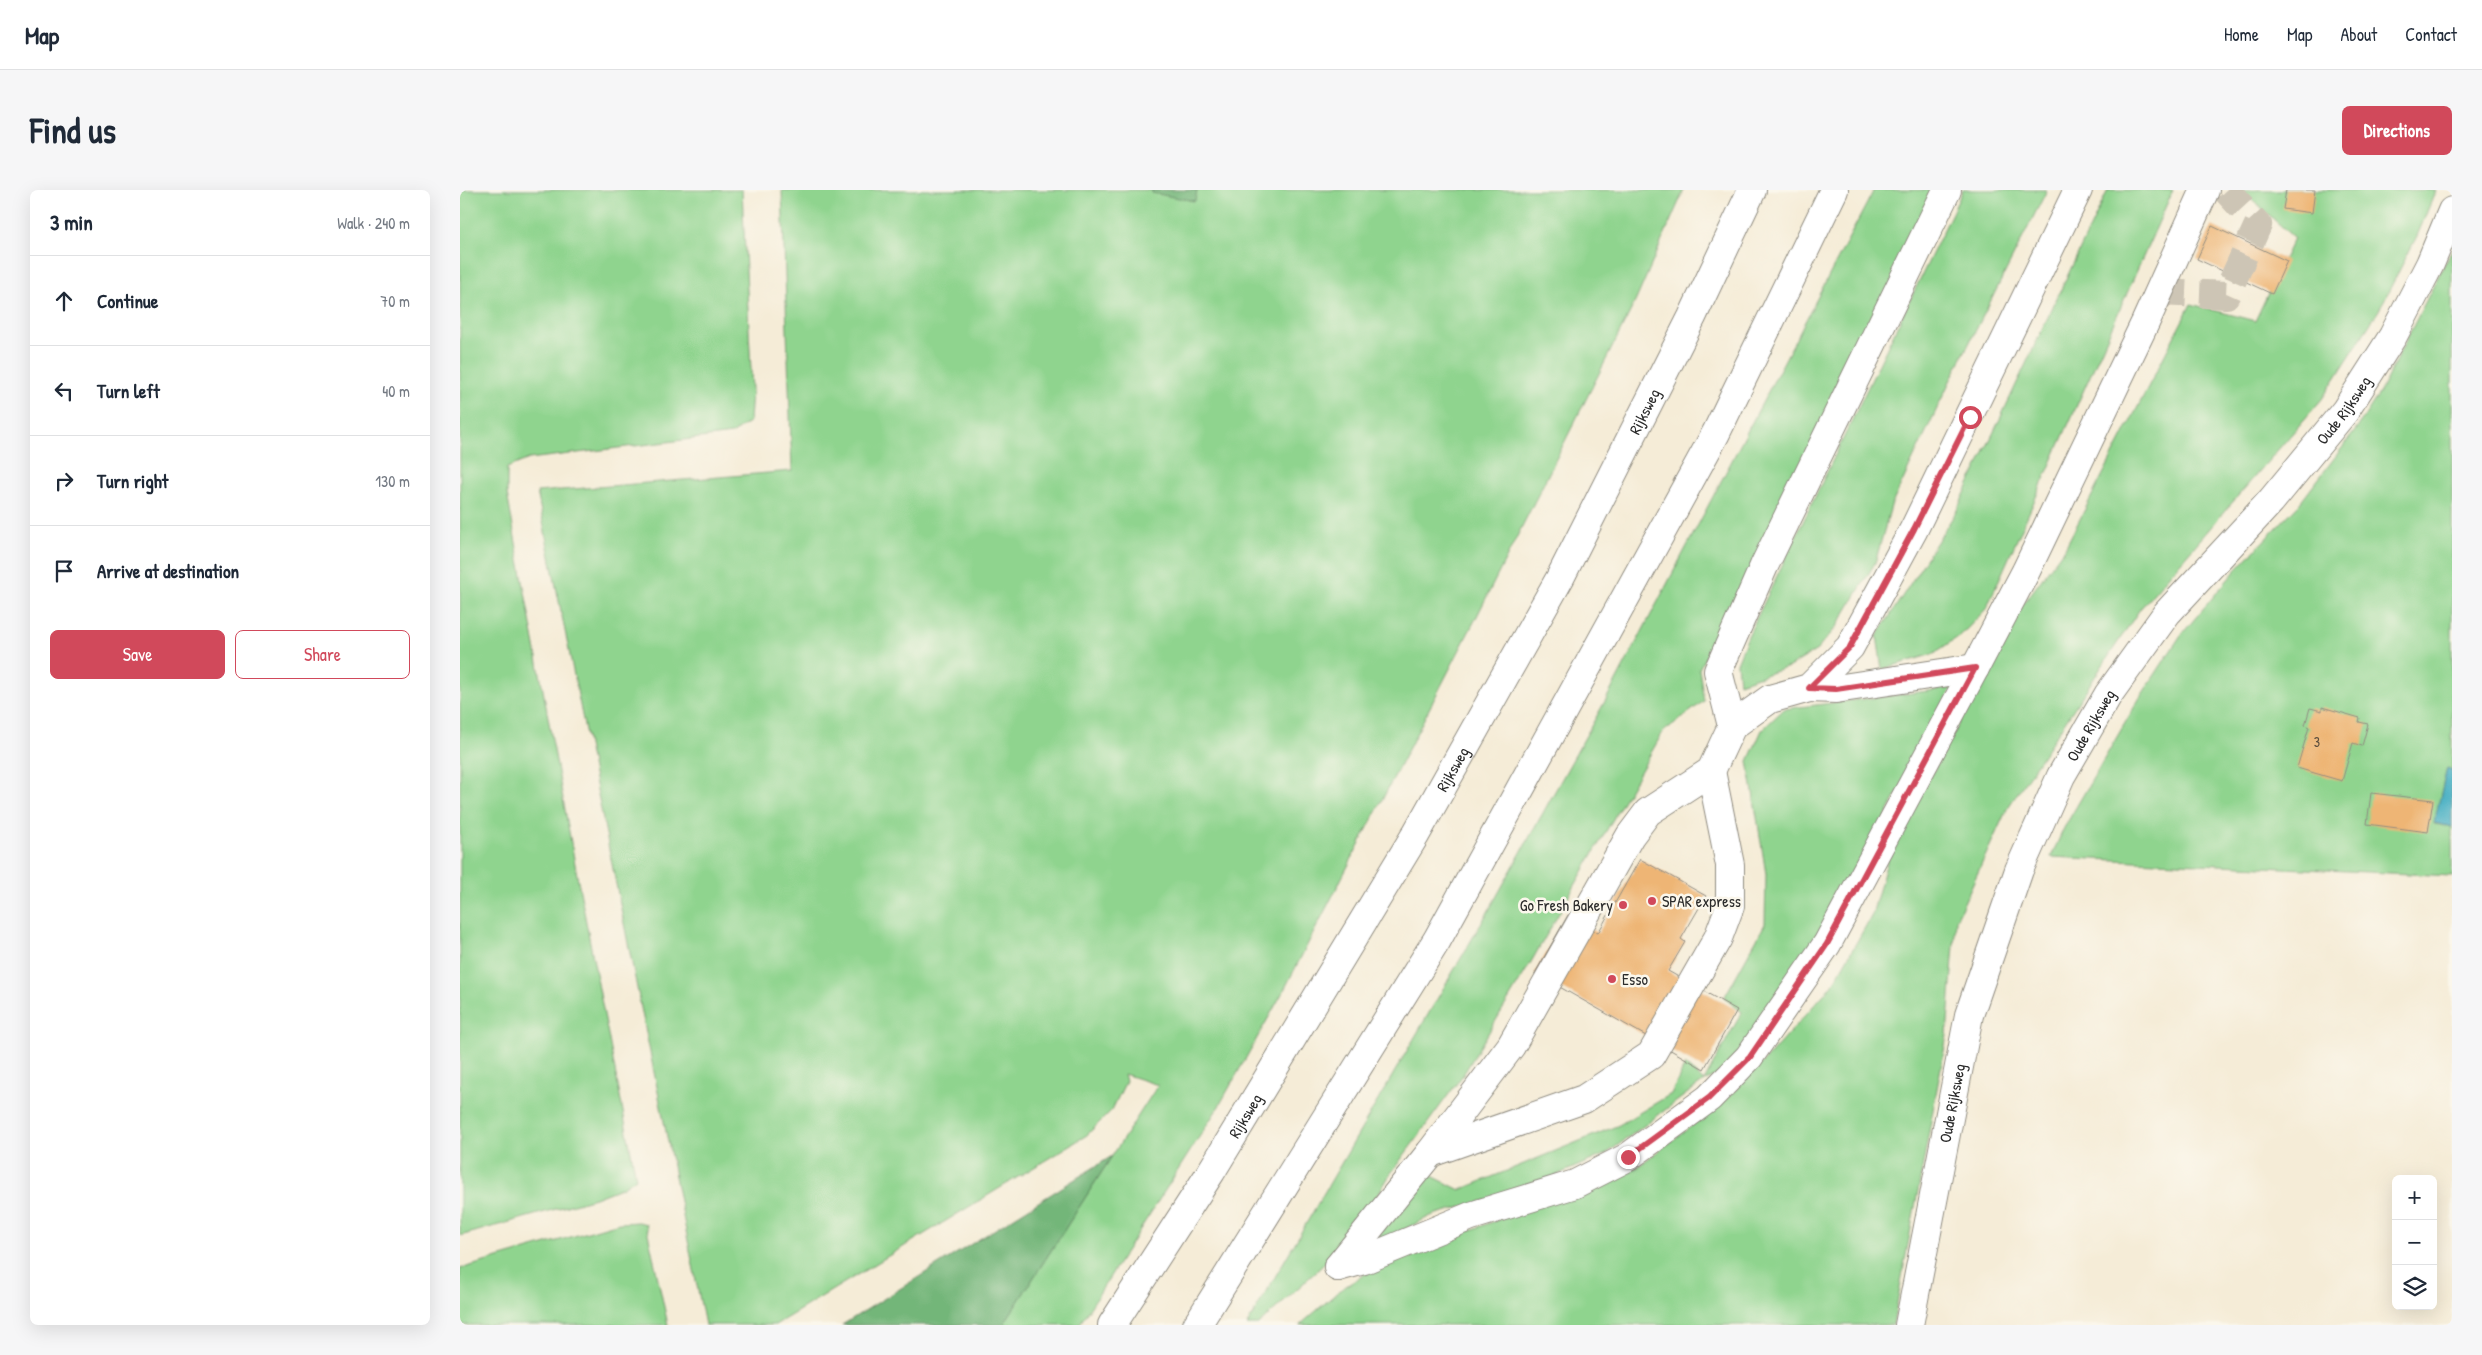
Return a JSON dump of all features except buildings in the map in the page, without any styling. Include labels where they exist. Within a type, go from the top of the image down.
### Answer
[{"type":"main road","name":"Rijksweg","points":[[1112,1325],[1211,1172],[1416,834],[1560,578],[1692,317],[1752,190]]},
{"type":"main road","points":[[1197,1325],[1437,940],[1716,433],[1834,190]]},
{"type":"main road","points":[[1732,726],[1718,671],[1764,566],[1947,190]]},
{"type":"main road","points":[[1809,688],[1850,647],[1914,529],[2078,190]]},
{"type":"main road","points":[[1975,668],[1836,689],[1809,688],[1770,699],[1732,726],[1711,771],[1648,812],[1636,828],[1511,1046],[1430,1153],[1338,1267],[1364,1260],[1471,1216],[1575,1184],[1628,1157],[1709,1098],[1750,1057],[1827,944],[1975,668],[2030,562],[2145,323],[2205,190]]},
{"type":"main road","name":"Oude Rijksweg","points":[[1909,1325],[1969,1015],[2020,870],[2052,794],[2108,695],[2134,656],[2167,613],[2271,501],[2345,411],[2393,336],[2430,264],[2452,211]]},
{"type":"main road","points":[[1430,1153],[1584,1100],[1650,1055],[1718,938],[1730,906],[1730,865],[1711,771]]},
{"type":"green space","points":[[460,190],[742,190],[752,390],[750,421],[732,434],[529,459],[507,468],[507,494],[579,886],[636,1178],[623,1187],[595,1198],[460,1236]]},
{"type":"green space","points":[[782,190],[1152,190],[1152,192],[1194,201],[1197,190],[1684,190],[1636,300],[1476,618],[1284,990],[1219,1106],[1079,1325],[1003,1325],[1158,1085],[1124,1074],[1126,1081],[1112,1110],[1087,1135],[775,1325],[705,1325],[537,492],[792,471]]},
{"type":"green space","points":[[1152,190],[1197,190],[1195,201],[1152,193]]},
{"type":"green space","points":[[1874,190],[1943,190],[1699,669],[1704,701],[1663,732],[1527,969],[1463,1075],[1391,1173],[1362,1221],[1322,1266],[1258,1325],[1247,1325],[1489,910],[1614,685]]},
{"type":"green space","points":[[1963,190],[2047,190],[1950,381],[1891,506],[1875,563],[1838,625],[1817,650],[1789,667],[1739,683],[1737,663],[1748,636]]},
{"type":"green space","points":[[2108,190],[2173,190],[1986,609],[1961,635],[1933,654],[1882,669],[1877,636],[1956,512]]},
{"type":"green space","points":[[2242,190],[2436,190],[2417,236],[2379,310],[2322,399],[2140,609],[2007,809],[1956,920],[1947,1035],[1893,1325],[1300,1325],[1340,1290],[1379,1265],[1637,1167],[1721,1104],[1765,1060],[1833,984],[1872,915],[1888,858],[2018,611],[2065,548],[2191,304],[2255,321],[2294,238]]},
{"type":"green space","points":[[2452,249],[2452,770],[2447,768],[2434,824],[2452,827],[2452,876],[2051,857],[2064,828],[2139,699],[2181,635],[2235,571],[2300,503],[2358,427],[2381,390]]},
{"type":"green space","points":[[1952,688],[1841,904],[1734,1067],[1704,1081],[1742,1012],[1724,998],[1765,924],[1766,874],[1748,761],[1762,730],[1784,709]]},
{"type":"green space","points":[[1685,1065],[1704,1081],[1606,1154],[1519,1191],[1433,1215],[1369,1247],[1426,1173],[1460,1190],[1619,1125],[1671,1094]]},
{"type":"green space","points":[[1112,1156],[1003,1325],[842,1325]]},
{"type":"green space","points":[[639,1222],[646,1224],[668,1325],[460,1325],[460,1269],[619,1223]]},
{"type":"water","points":[[2447,768],[2452,770],[2452,827],[2434,823]]},
{"type":"tunnel","points":[[2158,292],[2226,295],[2258,225],[2226,190]]},
{"type":"place","name":"SPAR express","points":[[1652,901]]},
{"type":"place","name":"Go Fresh Bakery","points":[[1623,905]]},
{"type":"place","name":"Esso","points":[[1612,979]]},
{"type":"route","points":[[1628,1157],[1672,1127],[1709,1098],[1750,1057],[1827,944],[1975,668],[1836,689],[1809,688],[1850,647],[1914,529],[1970,417]]}]
